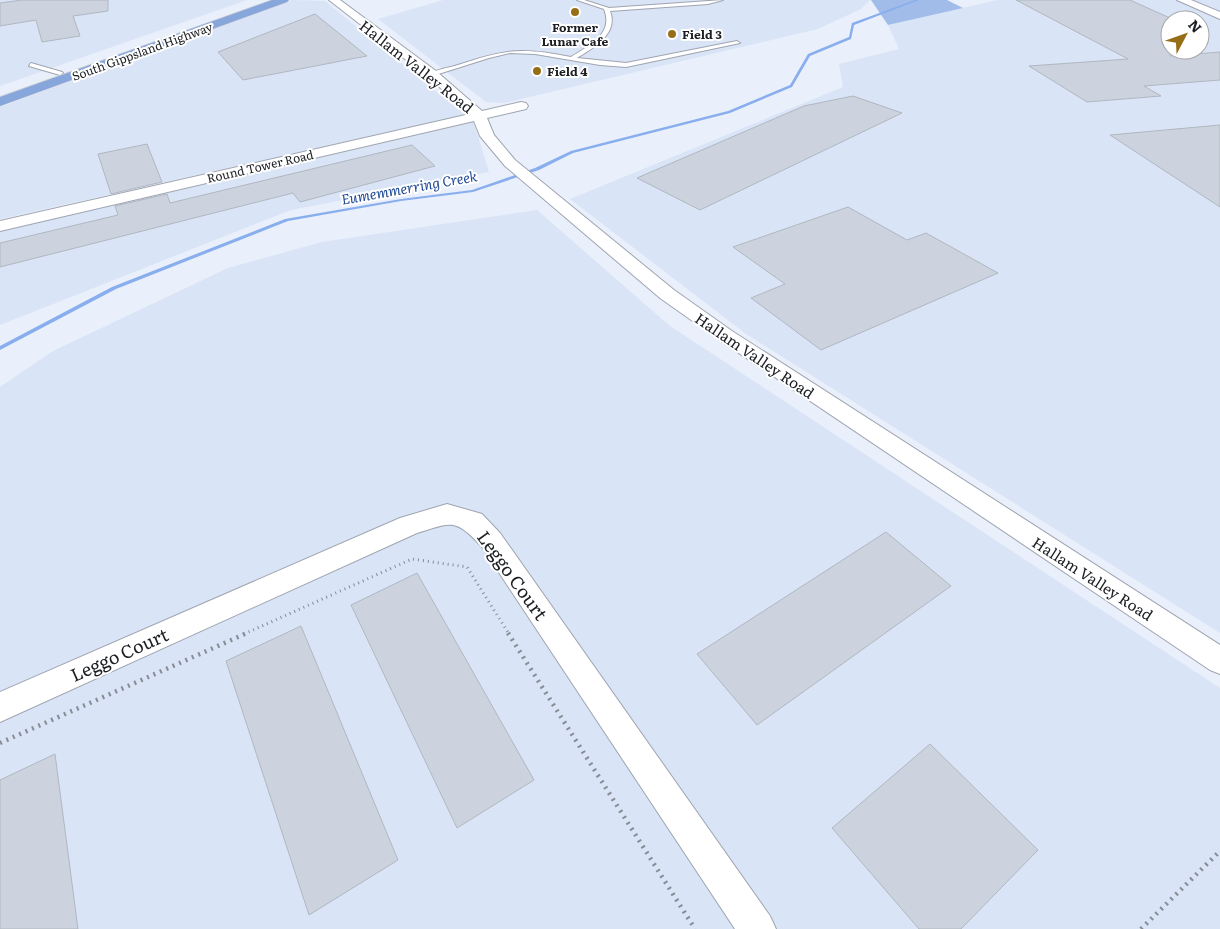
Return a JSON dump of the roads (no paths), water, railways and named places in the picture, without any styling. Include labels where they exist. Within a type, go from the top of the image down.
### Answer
[{"type":"highway","name":"South Gippsland Highway","points":[[0,102],[65,75],[268,0]]},
{"type":"highway","name":"South Gippsland Highway","points":[[184,32],[283,0]]},
{"type":"highway","name":"South Gippsland Highway","points":[[0,94],[65,75]]},
{"type":"street","name":"Hallam Valley Road","points":[[334,0],[432,74],[480,116],[481,125],[490,140],[510,163],[666,294],[732,340],[1220,661]]},
{"type":"street","points":[[1182,0],[1220,16]]},
{"type":"street","name":"Round Tower Road","points":[[0,226],[521,106]]},
{"type":"street","name":"Leggo Court","points":[[0,707],[410,525],[446,514],[473,521],[491,540],[757,929]]},
{"type":"lane","points":[[579,0],[599,5],[607,10],[708,3],[721,0]]},
{"type":"lane","points":[[573,58],[607,33],[610,21],[607,10]]},
{"type":"lane","points":[[432,74],[509,52],[530,52],[610,65],[626,65],[737,43]]},
{"type":"lane","points":[[31,65],[65,75]]},
{"type":"waterway","name":"Eumemmerring Creek","points":[[0,348],[114,288],[287,220],[401,200],[473,191],[537,169],[572,152],[729,112],[791,86],[809,55],[850,38],[853,24],[918,0]]},
{"type":"place","name":"Former Lunar Cafe","points":[[575,12]]},
{"type":"place","name":"Field 3","points":[[672,34]]},
{"type":"place","name":"Field 4","points":[[537,71]]}]
